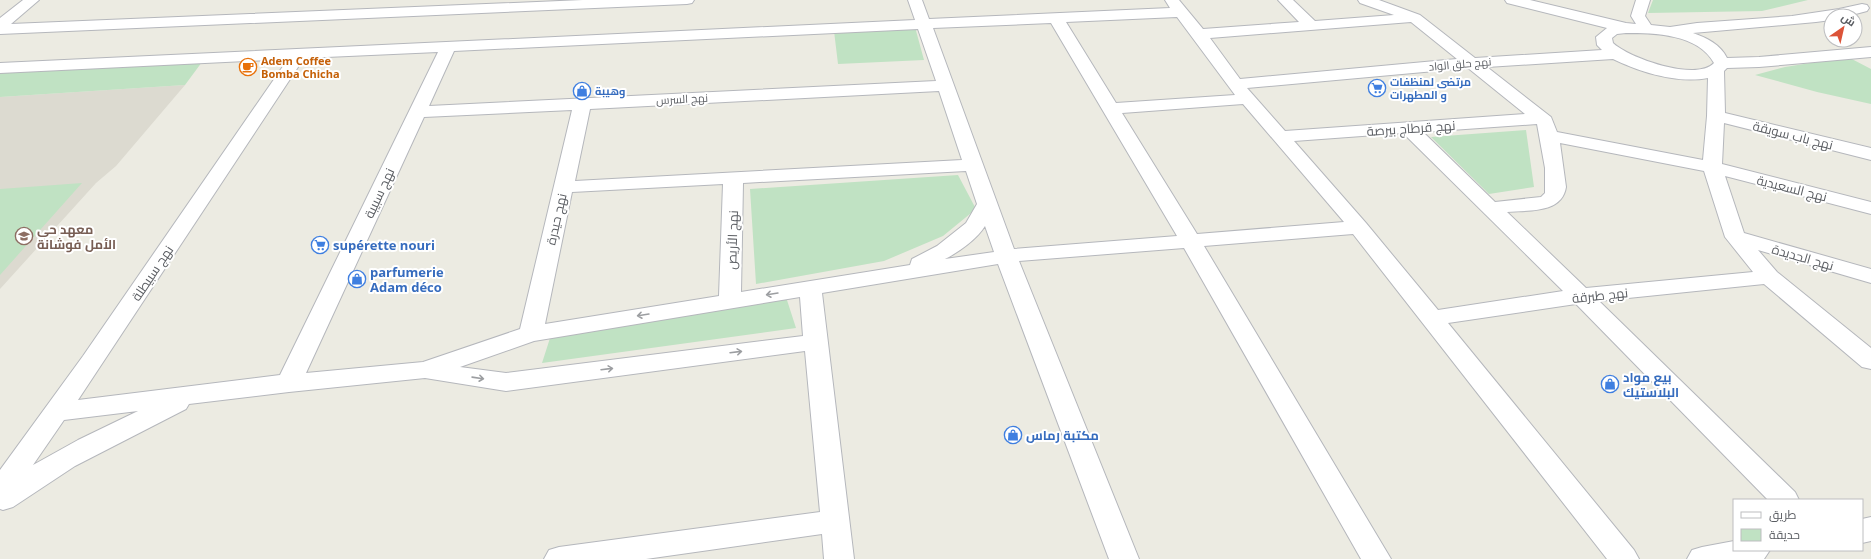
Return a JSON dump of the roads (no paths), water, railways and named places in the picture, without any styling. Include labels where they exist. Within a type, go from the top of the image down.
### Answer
[{"type":"street","points":[[0,25],[32,0]]},
{"type":"street","points":[[324,15],[337,0]]},
{"type":"street","points":[[0,29],[687,0]]},
{"type":"street","points":[[915,0],[1006,256],[1124,559]]},
{"type":"street","points":[[1285,0],[1310,25]]},
{"type":"street","points":[[1365,0],[1415,18],[1545,121],[1550,136],[1555,178],[1555,193],[1547,202],[1492,208]]},
{"type":"street","points":[[1643,0],[1638,16],[1646,28]]},
{"type":"street","points":[[1846,0],[1866,10]]},
{"type":"street","points":[[1519,1],[1626,28]]},
{"type":"street","points":[[0,68],[1056,18],[1177,6],[1240,91],[1359,227],[1624,559]]},
{"type":"street","points":[[1668,32],[1703,26],[1813,19],[1866,10]]},
{"type":"street","points":[[1056,18],[1191,242],[1376,559]]},
{"type":"street","points":[[1199,34],[1415,18]]},
{"type":"street","points":[[1871,52],[1759,62],[1719,67],[1700,73],[1679,73],[1655,69],[1632,62],[1615,54],[1605,44],[1604,37],[1612,31],[1626,28],[1646,28],[1690,38],[1708,46],[1719,55],[1719,67],[1716,116],[1712,167],[1735,237],[1770,277],[1871,361]]},
{"type":"street","name":"نهج سبيبة","points":[[289,383],[449,46]]},
{"type":"street","name":"نهج سبيطلة","points":[[0,491],[57,412],[300,53]]},
{"type":"street","name":"نهج حلق الواد","points":[[1111,109],[1240,91],[1472,63],[1615,54]]},
{"type":"street","name":"نهج السرس","points":[[418,112],[946,86]]},
{"type":"street","name":"نهج حيدرة","points":[[531,334],[582,104]]},
{"type":"street","name":"نهج باب سويقة","points":[[1716,116],[1871,154]]},
{"type":"street","name":"نهج قرطاج بيرصة","points":[[1280,136],[1541,118]]},
{"type":"street","points":[[1408,128],[1492,208],[1784,499]]},
{"type":"street","name":"نهج السعيدية","points":[[1550,136],[1712,167],[1871,208]]},
{"type":"street","points":[[564,187],[973,165]]},
{"type":"street","name":"نهج الأريص","points":[[730,301],[734,178]]},
{"type":"street","points":[[902,273],[946,251],[974,227],[987,204]]},
{"type":"street","points":[[57,412],[289,383],[426,370],[531,334],[1006,256],[1359,227]]},
{"type":"street","name":"نهج الجديدة","points":[[1735,237],[1871,276]]},
{"type":"street","name":"نهج طبرقة","points":[[1432,318],[1581,296],[1770,277]]},
{"type":"street","points":[[810,288],[817,342],[839,559]]},
{"type":"street","points":[[426,370],[506,382],[817,342]]},
{"type":"street","points":[[0,501],[28,480],[100,440],[192,395]]},
{"type":"street","points":[[559,559],[836,521]]},
{"type":"street","points":[[1702,559],[1749,551]]},
{"type":"place","name":"Adem Coffee Bomba Chicha","points":[[248,67]]},
{"type":"place","name":"مرتضى لمنظفات و المطهرات","points":[[1377,88]]},
{"type":"place","name":"وهيبة","points":[[582,91]]},
{"type":"place","name":"معهد حي الأمل فوشانة","points":[[24,236]]},
{"type":"place","name":"supérette nouri","points":[[320,245]]},
{"type":"place","name":"parfumerie Adam déco","points":[[357,279]]},
{"type":"place","name":"بيع مواد البلاستيك","points":[[1610,384]]},
{"type":"place","name":"مكتبة رماس","points":[[1013,435]]}]
